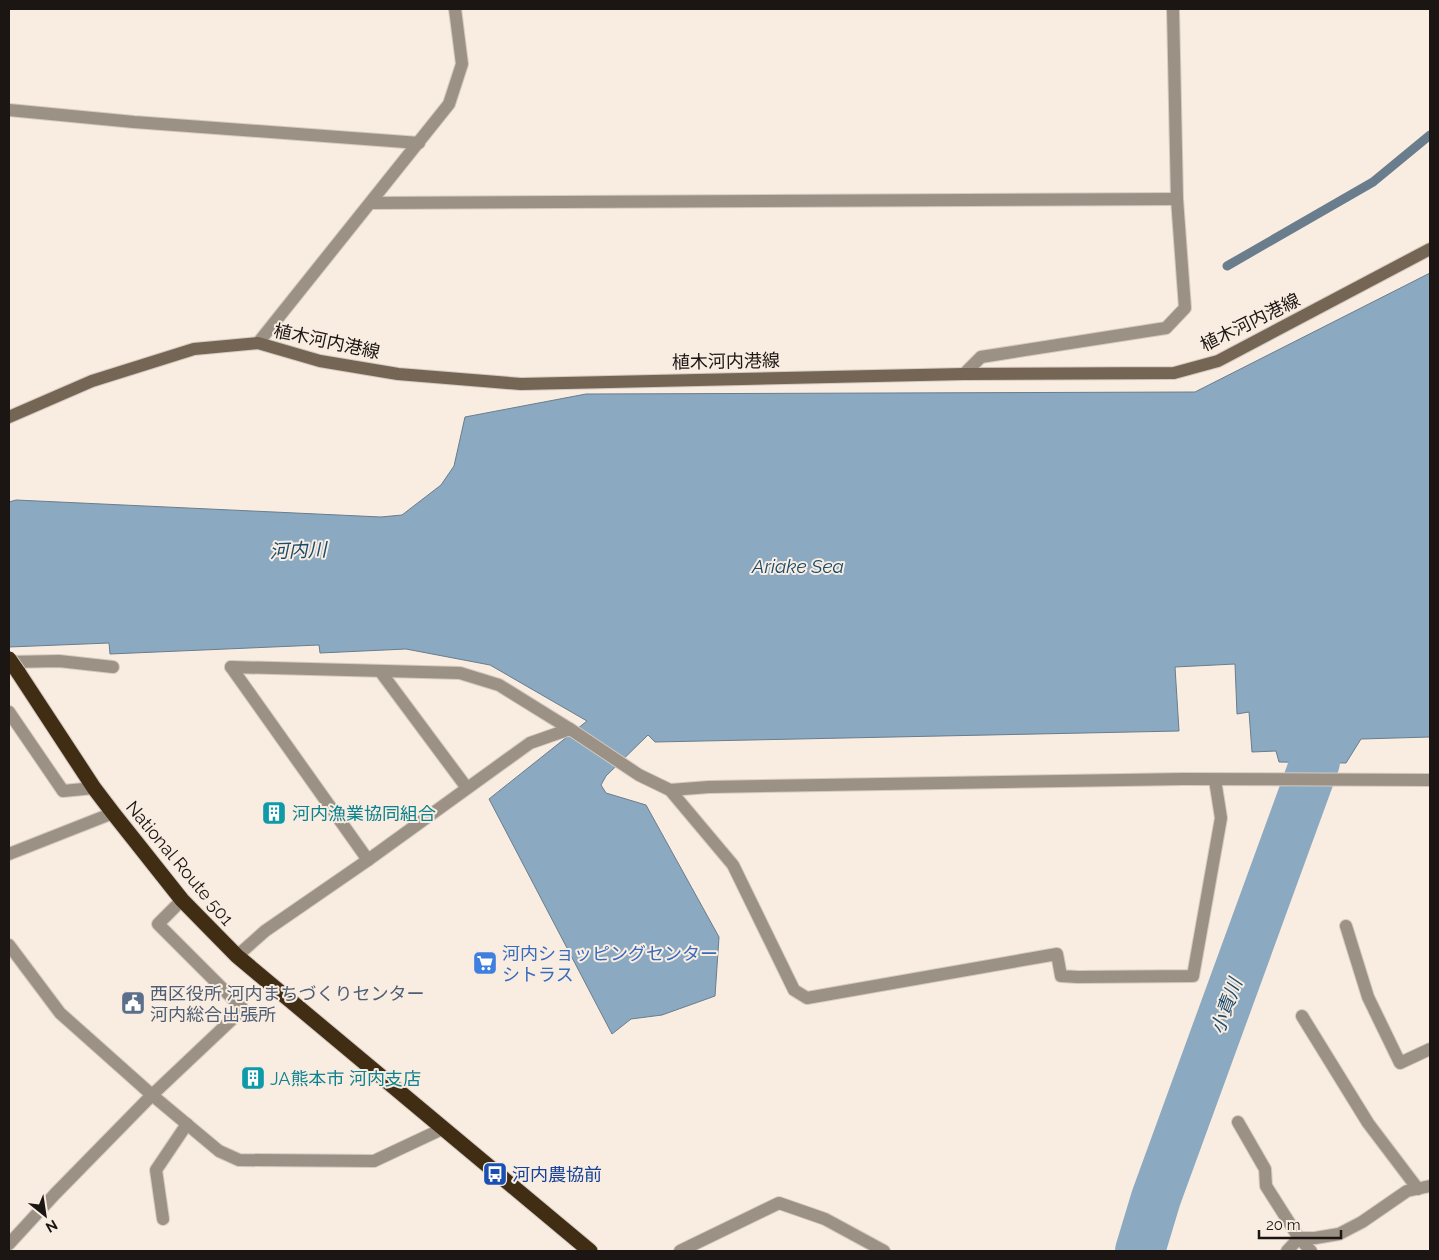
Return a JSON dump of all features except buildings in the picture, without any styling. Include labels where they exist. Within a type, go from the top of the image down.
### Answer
[{"type":"highway","name":"National Route 501","points":[[12,664],[113,814],[182,900],[237,956],[590,1251]]},
{"type":"main road","name":"植木河内港線","points":[[9,417],[92,381],[194,349],[258,344],[320,361],[398,374],[522,384],[631,380],[964,374],[1174,373],[1218,361],[1430,249]]},
{"type":"street","points":[[258,344],[449,104],[462,64],[455,9]]},
{"type":"street","points":[[964,374],[981,357],[1166,328],[1185,308],[1177,199],[1172,9]]},
{"type":"street","points":[[9,110],[134,122],[419,143]]},
{"type":"street","points":[[371,203],[1177,199]]},
{"type":"street","points":[[12,664],[59,661],[113,668]]},
{"type":"street","points":[[368,860],[231,667],[460,674],[499,685],[639,775],[670,790],[733,865],[794,990],[806,998],[1057,954],[1061,976],[1193,976],[1221,818],[1215,780]]},
{"type":"street","points":[[380,671],[467,788]]},
{"type":"street","points":[[9,712],[63,791],[94,788]]},
{"type":"street","points":[[237,956],[266,931],[368,860],[530,742],[570,729]]},
{"type":"street","points":[[670,790],[709,787],[1215,780],[1430,780]]},
{"type":"street","points":[[9,854],[113,814]]},
{"type":"street","points":[[9,1244],[54,1194],[152,1095],[243,1009],[158,924],[182,900]]},
{"type":"street","points":[[1346,926],[1368,997],[1400,1063],[1430,1049]]},
{"type":"street","points":[[9,945],[13,959],[60,1013],[152,1095],[219,1151],[239,1160],[374,1162],[442,1128]]},
{"type":"street","points":[[1288,1251],[1299,1238],[1315,1238],[1339,1234],[1362,1222],[1407,1192],[1424,1187],[1368,1123],[1302,1016]]},
{"type":"street","points":[[1238,1122],[1265,1169],[1266,1186],[1299,1238],[1311,1251]]},
{"type":"street","points":[[163,1219],[156,1170],[187,1124]]},
{"type":"street","points":[[680,1251],[779,1203],[825,1219],[884,1251]]},
{"type":"water","name":"Ariake Sea","points":[[1430,273],[1430,737],[1361,739],[1346,763],[1279,762],[1276,751],[1252,752],[1249,712],[1237,714],[1235,664],[1175,667],[1179,731],[655,742],[648,735],[606,776],[601,785],[606,793],[646,805],[719,937],[715,996],[662,1015],[631,1019],[612,1034],[489,799],[587,721],[490,665],[406,649],[320,653],[319,645],[110,654],[109,643],[9,647],[9,502],[16,500],[381,517],[402,515],[441,485],[454,466],[465,417],[586,394],[1195,392]]},
{"type":"waterway","points":[[1227,266],[1373,182],[1430,135]]},
{"type":"waterway","name":"小責川","points":[[1140,1251],[1156,1198],[1315,762]]},
{"type":"place","name":"河内漁業協同組合","points":[[274,813]]},
{"type":"place","name":"河内ショッピングセンター シトラス","points":[[485,963]]},
{"type":"place","name":"西区役所 河内まちづくりセンター 河内総合出張所","points":[[133,1003]]},
{"type":"place","name":"JA熊本市 河内支店","points":[[253,1078]]},
{"type":"place","name":"河内農協前","points":[[495,1174]]},
{"type":"water label","name":"河内川","points":[[298,550]]}]
